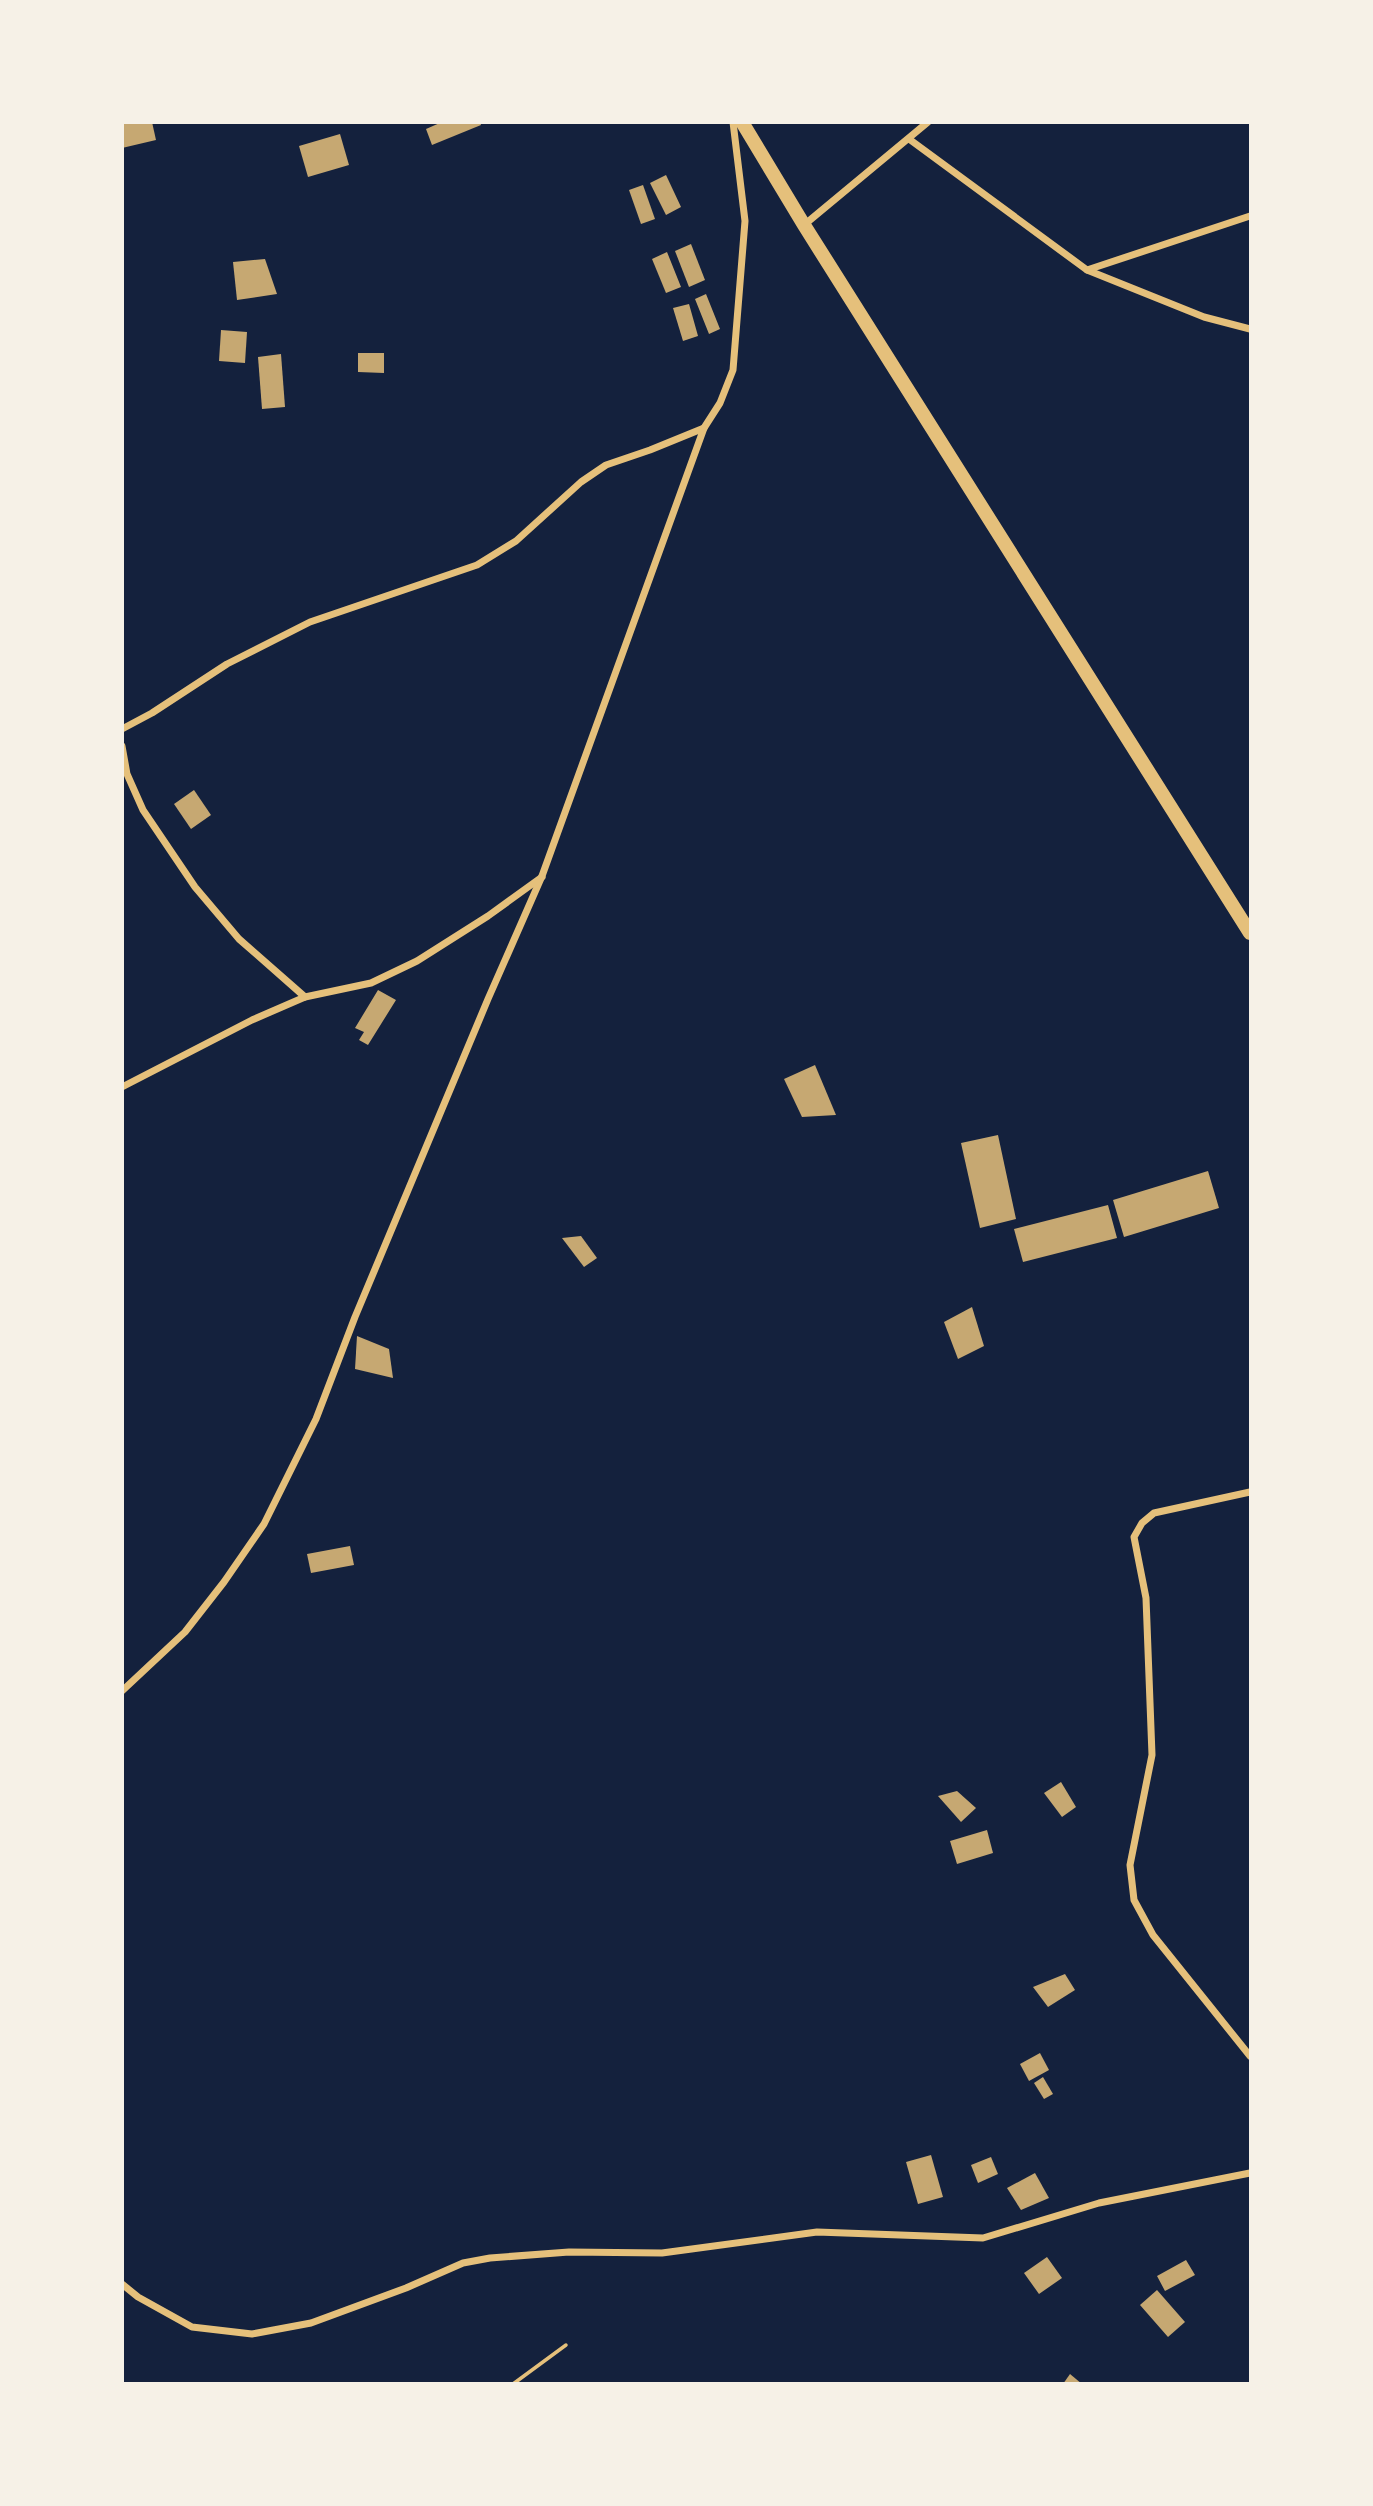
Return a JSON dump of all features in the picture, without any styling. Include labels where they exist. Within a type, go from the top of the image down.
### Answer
[{"type":"highway","points":[[742,122],[804,225],[1251,933]]},
{"type":"street","points":[[122,1690],[185,1632],[264,1524],[316,1419],[355,1317],[482,1012],[542,876],[704,428],[720,403],[733,370],[745,221],[733,122]]},
{"type":"street","points":[[804,225],[928,122]]},
{"type":"street","points":[[909,139],[1087,270],[1204,317],[1251,328]]},
{"type":"street","points":[[1087,270],[1251,216]]},
{"type":"street","points":[[122,729],[152,713],[227,664],[310,622],[477,565],[516,541],[580,482],[606,465],[704,428]]},
{"type":"street","points":[[122,746],[127,774],[143,810],[195,887],[239,939],[305,997]]},
{"type":"street","points":[[122,1087],[252,1020],[305,997],[371,983],[417,961],[488,916],[542,876]]},
{"type":"street","points":[[1251,1493],[1154,1513],[1142,1523],[1134,1537],[1146,1598],[1152,1755],[1130,1865],[1133,1900],[1153,1935],[1251,2056]]},
{"type":"street","points":[[122,2284],[138,2297],[192,2327],[252,2334],[310,2323],[406,2288],[463,2263],[490,2258],[569,2252],[662,2253],[817,2232],[982,2238],[1099,2203],[1251,2173]]},
{"type":"path","points":[[513,2384],[566,2345]]},
{"type":"building","points":[[122,122],[152,122],[156,140],[122,148]]},
{"type":"building","points":[[442,122],[480,122],[481,125],[432,145],[426,129]]},
{"type":"building","points":[[340,134],[349,165],[308,177],[299,146]]},
{"type":"building","points":[[666,175],[681,207],[666,215],[650,183]]},
{"type":"building","points":[[643,185],[655,219],[641,224],[629,190]]},
{"type":"building","points":[[691,244],[705,280],[689,287],[675,251]]},
{"type":"building","points":[[667,252],[681,287],[666,293],[652,259]]},
{"type":"building","points":[[265,259],[277,294],[237,300],[233,262]]},
{"type":"building","points":[[706,294],[720,329],[709,334],[695,299]]},
{"type":"building","points":[[689,304],[698,336],[683,341],[673,308]]},
{"type":"building","points":[[221,330],[247,332],[245,363],[219,361]]},
{"type":"building","points":[[358,353],[384,353],[384,373],[358,372]]},
{"type":"building","points":[[281,354],[285,407],[262,409],[258,357]]},
{"type":"building","points":[[194,790],[211,815],[191,829],[174,804]]},
{"type":"building","points":[[378,990],[396,1000],[368,1045],[359,1040],[364,1032],[355,1028]]},
{"type":"building","points":[[815,1065],[836,1115],[802,1117],[784,1079]]},
{"type":"building","points":[[998,1135],[1016,1219],[980,1228],[961,1143]]},
{"type":"building","points":[[1208,1171],[1219,1208],[1124,1237],[1113,1200]]},
{"type":"building","points":[[1108,1205],[1117,1238],[1023,1262],[1014,1229]]},
{"type":"building","points":[[581,1236],[597,1258],[584,1267],[562,1238]]},
{"type":"building","points":[[972,1307],[984,1346],[958,1359],[944,1322]]},
{"type":"building","points":[[357,1336],[389,1349],[393,1378],[355,1369]]},
{"type":"building","points":[[350,1546],[354,1565],[311,1573],[307,1554]]},
{"type":"building","points":[[1061,1782],[1076,1807],[1062,1817],[1044,1793]]},
{"type":"building","points":[[957,1791],[976,1808],[961,1822],[938,1796]]},
{"type":"building","points":[[987,1830],[993,1853],[957,1864],[950,1841]]},
{"type":"building","points":[[1065,1974],[1075,1990],[1048,2007],[1033,1987]]},
{"type":"building","points":[[1040,2053],[1049,2070],[1029,2081],[1020,2064]]},
{"type":"building","points":[[1043,2077],[1053,2094],[1044,2099],[1034,2083]]},
{"type":"building","points":[[931,2155],[943,2197],[918,2204],[906,2162]]},
{"type":"building","points":[[991,2157],[998,2174],[978,2183],[971,2165]]},
{"type":"building","points":[[1035,2173],[1049,2198],[1021,2210],[1007,2188]]},
{"type":"building","points":[[1047,2257],[1062,2278],[1039,2294],[1024,2273]]},
{"type":"building","points":[[1186,2260],[1195,2275],[1165,2291],[1157,2276]]},
{"type":"building","points":[[1157,2290],[1185,2322],[1168,2337],[1140,2305]]},
{"type":"building","points":[[1070,2374],[1082,2384],[1063,2384]]}]
